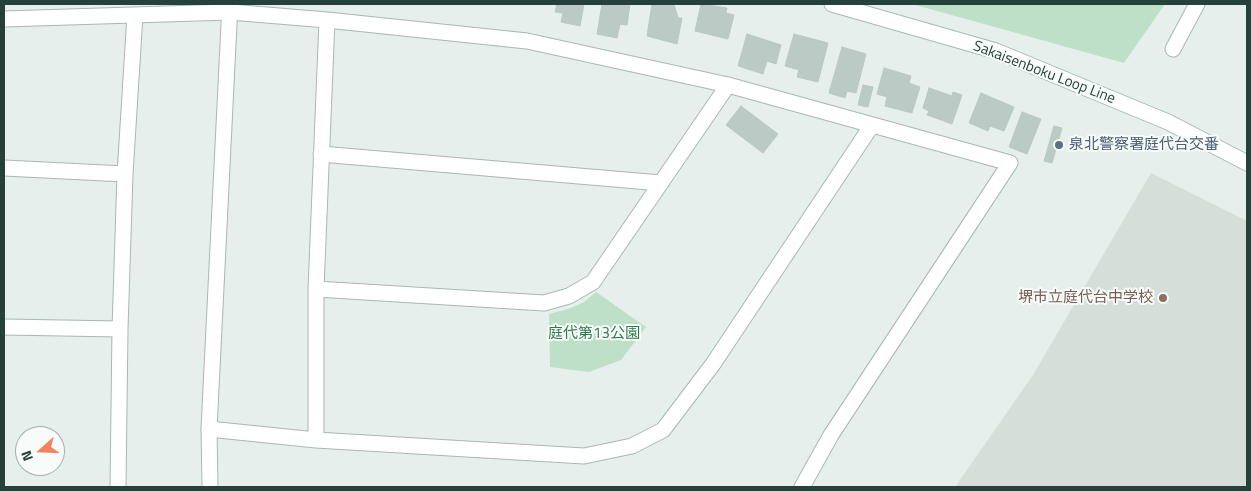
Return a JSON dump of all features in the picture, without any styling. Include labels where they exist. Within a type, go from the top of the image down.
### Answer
[{"type":"street","name":"Sakaisenboku Loop Line","points":[[832,4],[996,51],[1168,122],[1247,163]]},
{"type":"street","points":[[1173,49],[1198,4]]},
{"type":"street","points":[[210,487],[210,429],[230,8]]},
{"type":"street","points":[[4,19],[134,16],[230,8],[527,41],[728,85],[1010,163],[831,435],[802,487]]},
{"type":"street","points":[[118,487],[120,329],[125,174],[134,16]]},
{"type":"street","points":[[316,440],[316,290],[327,20]]},
{"type":"street","points":[[316,290],[544,303],[569,296],[593,282],[728,85]]},
{"type":"street","points":[[210,429],[316,440],[584,456],[632,446],[663,430],[713,364],[872,125]]},
{"type":"street","points":[[321,154],[661,183]]},
{"type":"street","points":[[4,168],[125,174]]},
{"type":"street","points":[[4,327],[120,329]]},
{"type":"shaded area","name":"堺市立庭代台中学校","points":[[1151,173],[1247,221],[1247,487],[955,487],[1033,375]]},
{"type":"green space","points":[[912,4],[1165,4],[1124,63]]},
{"type":"green space","name":"庭代第13公園","points":[[596,292],[646,327],[621,360],[589,372],[550,367],[549,314],[584,302]]},
{"type":"building","points":[[557,4],[584,4],[580,26],[561,22],[563,13],[555,12]]},
{"type":"building","points":[[602,4],[630,4],[627,25],[620,24],[617,38],[597,34]]},
{"type":"building","points":[[652,4],[674,4],[678,18],[682,18],[677,44],[647,36]]},
{"type":"building","points":[[701,4],[727,8],[726,13],[734,15],[728,39],[695,31]]},
{"type":"building","points":[[747,34],[781,45],[776,64],[767,61],[763,74],[738,66]]},
{"type":"building","points":[[794,34],[828,43],[818,82],[797,77],[799,70],[785,66]]},
{"type":"building","points":[[842,47],[866,54],[856,93],[847,91],[845,98],[829,93]]},
{"type":"building","points":[[884,68],[911,76],[909,83],[920,87],[912,113],[885,106],[887,97],[877,94]]},
{"type":"building","points":[[863,85],[873,87],[868,107],[858,105]]},
{"type":"building","points":[[929,88],[952,96],[953,92],[962,95],[952,124],[927,115],[929,111],[923,108]]},
{"type":"building","points":[[981,93],[1014,107],[1004,131],[990,126],[988,131],[969,123]]},
{"type":"building","points":[[741,106],[778,134],[763,153],[726,125]]},
{"type":"building","points":[[1022,112],[1041,119],[1027,154],[1009,147]]},
{"type":"building","points":[[1054,126],[1062,128],[1052,163],[1044,161]]},
{"type":"place","name":"泉北警察署庭代台交番","points":[[1059,145]]},
{"type":"place","name":"堺市立庭代台中学校","points":[[1163,298]]}]
